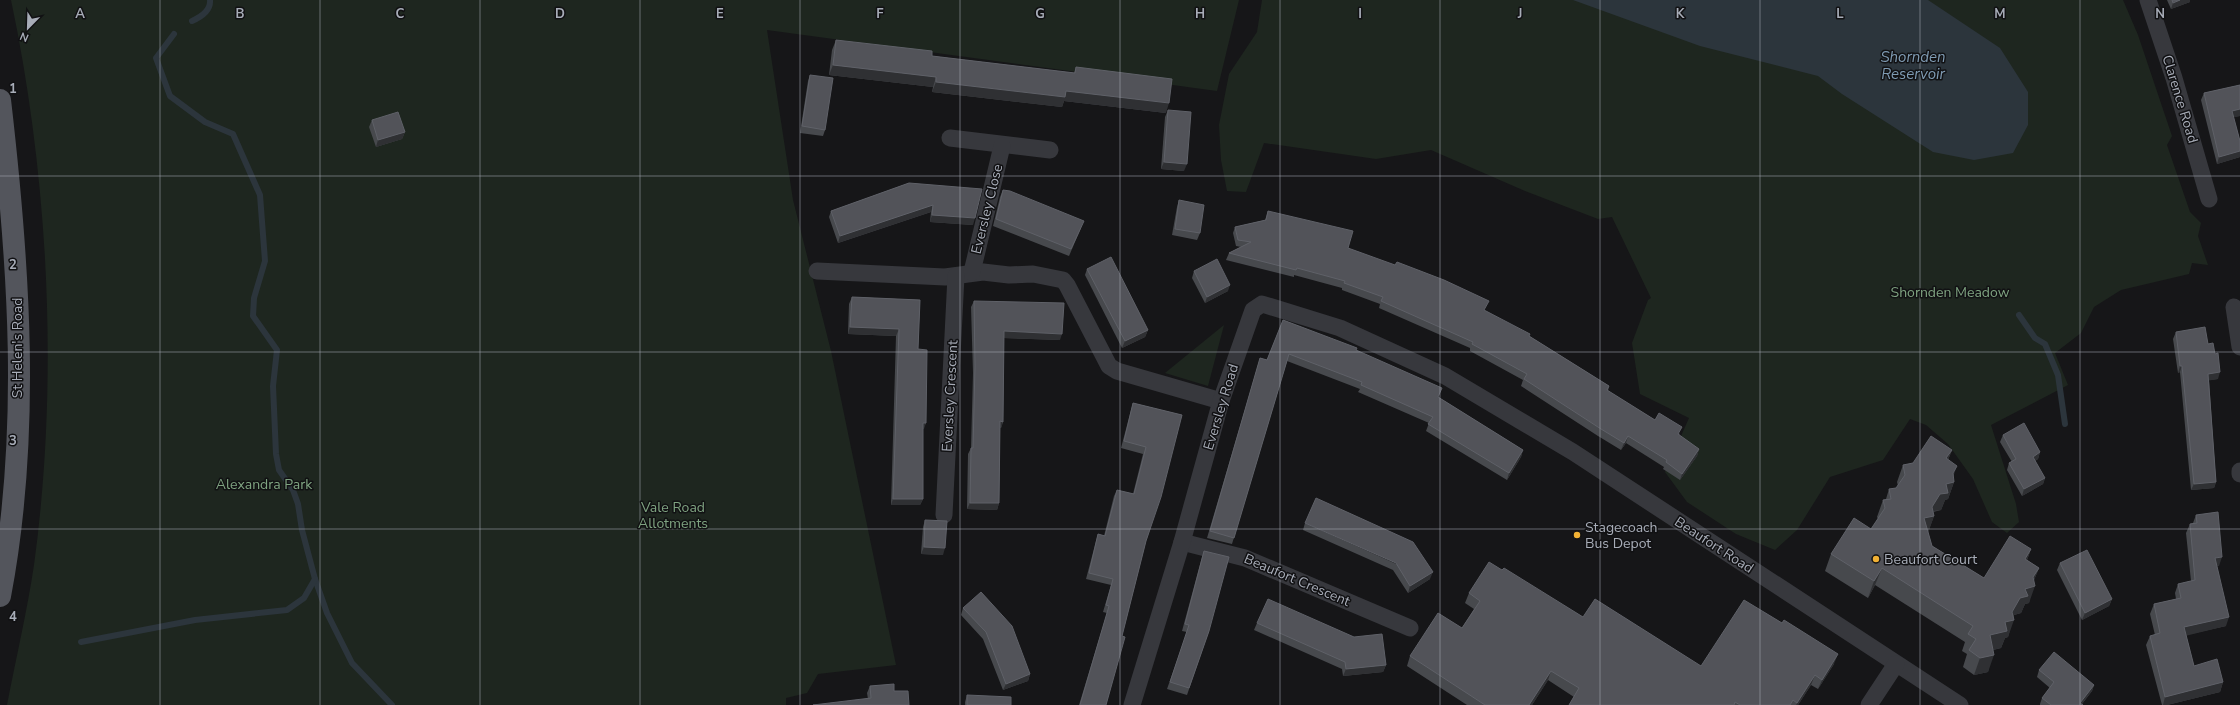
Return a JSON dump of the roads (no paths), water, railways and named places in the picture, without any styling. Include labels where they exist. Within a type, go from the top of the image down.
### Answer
[{"type":"main road","name":"St Helen's Road","points":[[0,100],[13,210],[19,319],[17,451],[8,541],[0,596]]},
{"type":"street","name":"Clarence Road","points":[[2148,0],[2174,78],[2209,199]]},
{"type":"street","name":"Eversley Close","points":[[950,138],[1002,146],[1050,150]]},
{"type":"street","name":"Eversley Close","points":[[964,274],[1002,146]]},
{"type":"street","points":[[817,271],[1033,274],[1063,280],[1109,366],[1117,371],[1221,401]]},
{"type":"street","name":"Eversley Crescent","points":[[944,516],[964,274]]},
{"type":"street","name":"Eversley Road","points":[[1132,705],[1182,542],[1221,401],[1253,310],[1262,304],[1340,328],[1445,376]]},
{"type":"street","points":[[2234,307],[2240,347]]},
{"type":"street","name":"Beaufort Road","points":[[1445,376],[1574,452],[1960,705]]},
{"type":"street","name":"Beaufort Crescent","points":[[1182,542],[1245,558],[1410,628]]},
{"type":"street","points":[[1869,705],[1896,664]]},
{"type":"water","name":"Shornden Reservoir","points":[[1573,0],[1928,0],[2000,48],[2028,92],[2028,125],[2013,153],[1974,160],[1933,152],[1842,94],[1818,76],[1700,46]]},
{"type":"waterway","points":[[192,21],[207,10],[210,0]]},
{"type":"waterway","points":[[174,34],[156,58],[170,96],[205,122],[233,134],[260,195],[265,261],[254,298],[253,316],[277,350],[273,386],[276,454],[279,470],[293,490],[298,504],[302,530],[315,579],[327,613],[352,663],[392,705]]},
{"type":"waterway","points":[[2019,315],[2035,338],[2045,344],[2058,375],[2065,424]]},
{"type":"waterway","points":[[81,642],[195,620],[287,610],[304,598],[315,579]]},
{"type":"place","name":"Stagecoach Bus Depot","points":[[1577,535]]},
{"type":"place","name":"Beaufort Court","points":[[1876,559]]},
{"type":"park label","name":"Shornden Meadow","points":[[1950,292]]},
{"type":"park label","name":"Alexandra Park","points":[[264,484]]},
{"type":"park label","name":"Vale Road Allotments","points":[[673,516]]}]
